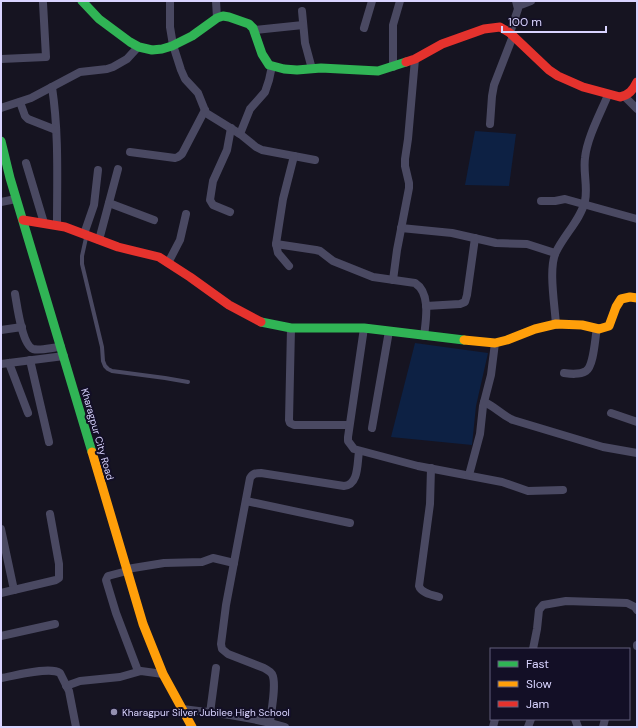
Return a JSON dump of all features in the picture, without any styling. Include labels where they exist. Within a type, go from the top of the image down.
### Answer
[{"type":"street","points":[[82,1],[101,21],[132,44],[143,48],[154,49],[173,45],[185,40],[217,18],[223,16],[249,24],[255,30],[262,54],[265,60],[272,66],[297,70],[334,69],[378,71],[415,59],[442,44],[484,29],[500,27],[511,34],[549,70],[558,76],[583,87],[608,95],[625,97],[630,93],[637,82]]},
{"type":"street","points":[[170,1],[170,27],[173,45],[185,78],[198,93],[205,110],[211,116],[232,128],[262,150],[315,160]]},
{"type":"street","points":[[216,1],[217,18]]},
{"type":"street","points":[[364,28],[372,1]]},
{"type":"street","points":[[393,67],[392,31],[400,1]]},
{"type":"street","points":[[490,124],[494,85],[511,34],[517,4],[531,1]]},
{"type":"street","points":[[1,59],[46,57],[43,3]]},
{"type":"street","points":[[302,11],[305,43],[312,69]]},
{"type":"street","points":[[255,30],[303,25]]},
{"type":"street","points":[[1,108],[31,98],[80,72],[114,67],[127,59],[138,47]]},
{"type":"street","points":[[394,280],[397,250],[409,188],[405,159],[415,59]]},
{"type":"street","points":[[240,134],[250,109],[265,92],[272,66]]},
{"type":"street","points":[[52,87],[58,166],[57,225]]},
{"type":"street","points":[[556,325],[553,260],[563,238],[584,204],[586,195],[585,171],[587,149],[608,95]]},
{"type":"street","points":[[625,97],[637,109]]},
{"type":"street","points":[[20,102],[25,116],[28,119],[56,130]]},
{"type":"street","points":[[130,152],[175,158],[178,157],[184,150],[205,110]]},
{"type":"street","points":[[230,212],[213,205],[210,200],[213,181],[227,150],[232,128]]},
{"type":"street","name":"Kharagpur City Road","points":[[1,141],[16,199],[143,624],[163,674],[192,727]]},
{"type":"street","points":[[289,266],[278,254],[276,244],[283,199],[294,156]]},
{"type":"street","points":[[26,163],[44,223]]},
{"type":"street","points":[[99,240],[118,169]]},
{"type":"street","points":[[85,235],[94,205],[98,170]]},
{"type":"street","points":[[1,202],[16,199]]},
{"type":"street","points":[[541,201],[565,199],[637,219]]},
{"type":"street","points":[[109,203],[154,220]]},
{"type":"street","points":[[168,263],[180,240],[186,214]]},
{"type":"street","points":[[23,220],[57,225],[99,240],[159,257],[229,305],[250,317],[262,322],[291,328],[364,328],[495,343],[503,342],[543,326],[581,325],[604,329],[609,326],[616,307],[621,299],[630,297],[637,298]]},
{"type":"street","points":[[401,228],[452,233],[502,244],[527,244],[555,254]]},
{"type":"street","points":[[426,306],[460,304],[466,300],[475,238]]},
{"type":"street","points":[[276,244],[320,251],[333,261],[374,277],[415,283],[419,285],[424,294],[426,306],[424,336]]},
{"type":"street","points":[[15,294],[26,344],[32,348],[61,346]]},
{"type":"street","points":[[1,330],[22,327]]},
{"type":"street","points":[[291,328],[288,420],[294,425],[349,425]]},
{"type":"street","points":[[364,328],[349,425],[348,441],[354,449],[359,452],[508,484],[528,491],[563,490]]},
{"type":"street","points":[[564,373],[576,374],[585,372],[588,369],[592,361],[596,328]]},
{"type":"street","points":[[372,428],[389,331]]},
{"type":"street","points":[[469,475],[480,434],[484,402],[491,374],[495,343]]},
{"type":"street","points":[[28,413],[5,364],[64,356]]},
{"type":"street","points":[[30,360],[49,442]]},
{"type":"street","points":[[484,402],[496,408],[504,416],[513,420],[603,447],[637,453]]},
{"type":"street","points":[[611,413],[637,422]]},
{"type":"street","points":[[270,722],[274,685],[272,674],[264,668],[228,654],[222,649],[221,644],[226,605],[250,478],[255,473],[349,486],[354,481],[359,452]]},
{"type":"street","points":[[431,468],[430,504],[419,586],[424,592],[439,597]]},
{"type":"street","points":[[246,501],[350,522]]},
{"type":"street","points":[[1,593],[59,578],[59,564],[50,514]]},
{"type":"street","points":[[1,529],[3,548],[14,590]]},
{"type":"street","points":[[138,671],[118,619],[106,580],[108,576],[127,570],[164,563],[202,562],[213,558],[234,563]]},
{"type":"street","points":[[533,648],[539,610],[543,605],[566,600],[627,603],[635,606],[637,610]]},
{"type":"street","points":[[1,636],[55,624]]},
{"type":"street","points":[[210,713],[216,668]]},
{"type":"street","points":[[1,678],[32,672],[54,670],[60,673],[69,691],[76,727]]},
{"type":"street","points":[[66,686],[80,681],[120,676],[138,671],[163,674]]},
{"type":"street","points":[[182,709],[210,713],[257,723],[270,722],[285,727]]},
{"type":"lane","points":[[85,235],[82,264],[102,347],[105,366],[112,371],[188,382]]},
{"type":"water","points":[[475,131],[516,134],[509,186],[465,185]]},
{"type":"water","points":[[415,343],[488,353],[476,406],[472,445],[391,437]]},
{"type":"traffic: fast","points":[[82,1],[99,19],[130,42],[139,47],[152,50],[172,46],[192,36],[217,18],[223,16],[249,24],[253,28],[262,54],[269,65],[284,69],[297,70],[321,68],[378,71],[406,62]]},
{"type":"traffic: fast","points":[[1,141],[10,178],[92,452]]},
{"type":"traffic: fast","points":[[261,322],[291,328],[364,328],[464,340]]},
{"type":"traffic: slow","points":[[464,340],[495,343],[535,329],[556,324],[582,325],[599,329],[609,326],[616,307],[621,299],[630,297],[637,298]]},
{"type":"traffic: slow","points":[[92,452],[143,624],[163,674],[192,727]]},
{"type":"traffic: jam","points":[[406,62],[415,59],[442,44],[484,29],[500,27],[510,33],[549,70],[558,76],[583,87],[620,97],[630,92],[637,82]]},
{"type":"traffic: jam","points":[[23,220],[65,227],[118,247],[159,257],[229,305],[261,322]]},
{"type":"place","name":"Kharagpur Silver Jubilee High School","points":[[114,712]]}]
